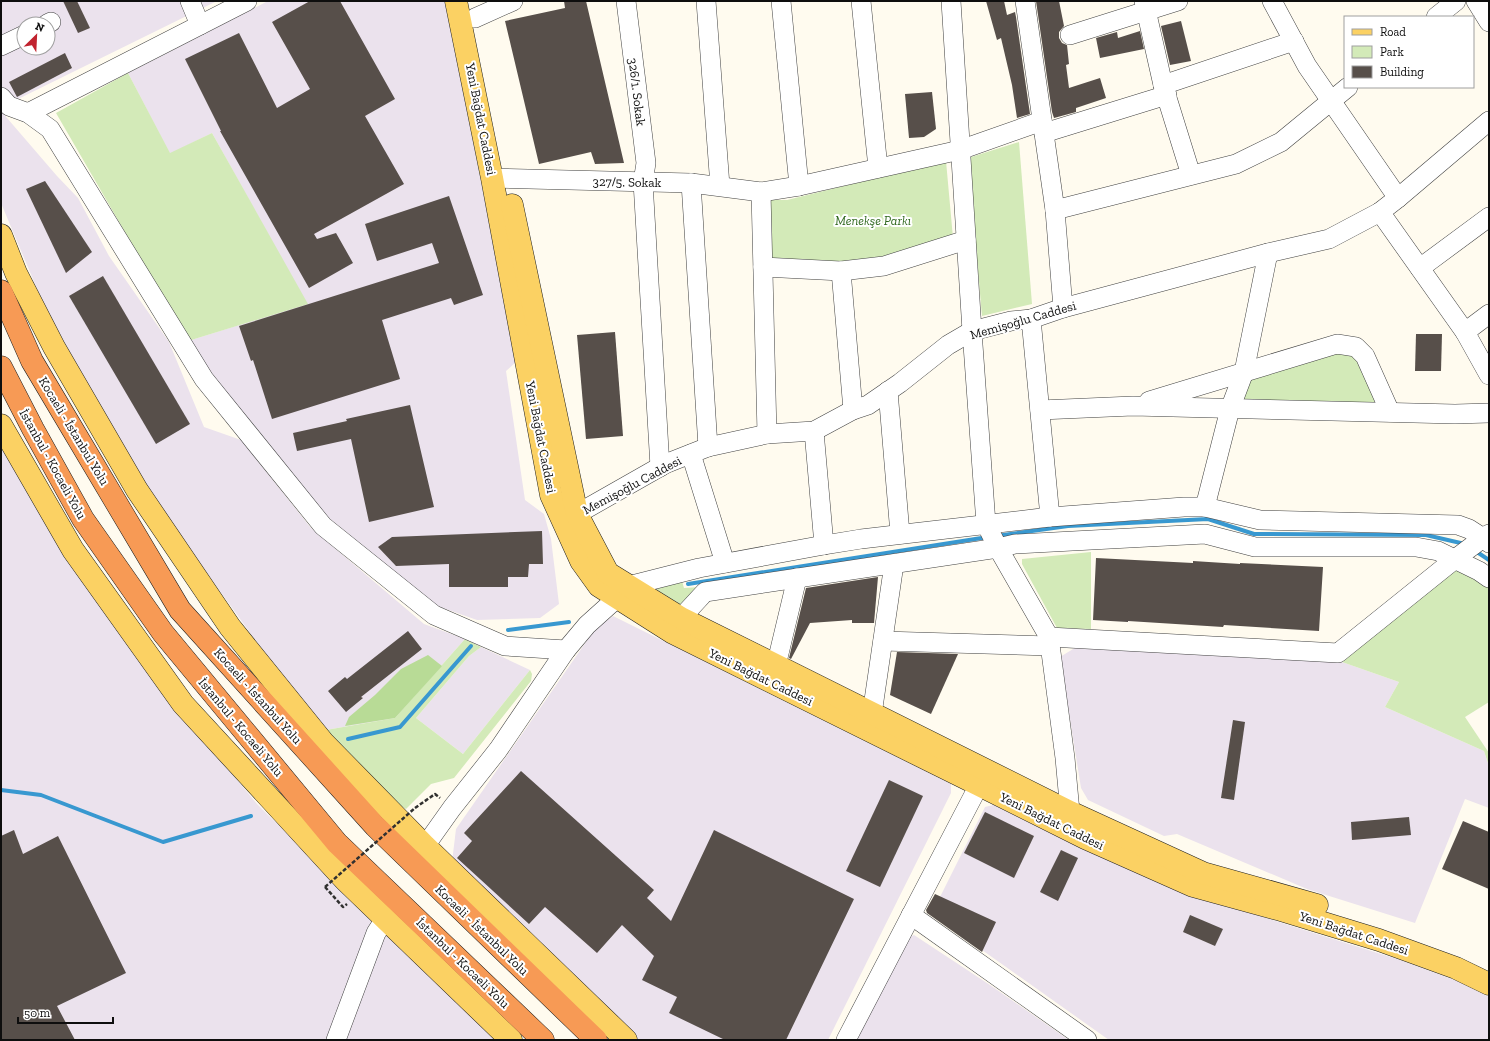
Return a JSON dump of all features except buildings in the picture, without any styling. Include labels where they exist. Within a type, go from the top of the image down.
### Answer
[{"type":"highway","name":"Kocaeli - İstanbul Yolu","points":[[1,291],[32,360],[180,610],[375,826],[596,1040]]},
{"type":"highway","name":"İstanbul - Kocaeli Yolu","points":[[1,367],[33,429],[83,519],[163,633],[337,843],[543,1040]]},
{"type":"main road","name":"Yeni Bağdat Caddesi","points":[[456,1],[500,179],[577,514],[608,573],[622,592],[673,634],[1085,838],[1193,886],[1281,910],[1379,940],[1456,968],[1489,984]]},
{"type":"main road","name":"Yeni Bağdat Caddesi","points":[[473,10],[551,495],[581,561],[599,586],[622,592],[681,618],[1070,812],[1203,873],[1285,895],[1396,931],[1464,955],[1489,967]]},
{"type":"main road","points":[[1,235],[16,273],[54,347],[137,490],[230,627],[323,742],[425,846],[626,1040]]},
{"type":"main road","points":[[1,426],[73,550],[183,704],[345,880],[511,1040]]},
{"type":"street","points":[[190,1],[200,25]]},
{"type":"street","points":[[28,113],[247,1]]},
{"type":"street","points":[[473,10],[512,1]]},
{"type":"street","name":"326/1. Sokak","points":[[626,1],[646,163],[643,182],[660,467]]},
{"type":"street","points":[[706,1],[720,186]]},
{"type":"street","points":[[781,1],[799,186]]},
{"type":"street","points":[[860,1],[878,168]]},
{"type":"street","points":[[951,1],[972,331],[992,536],[1050,642],[1065,758],[1070,812]]},
{"type":"street","points":[[1025,1],[1055,210],[1063,308]]},
{"type":"street","points":[[1070,35],[1145,6],[1178,1]]},
{"type":"street","points":[[1272,1],[1307,66],[1398,198]]},
{"type":"street","points":[[1437,16],[1456,1]]},
{"type":"street","points":[[1480,3],[1489,22]]},
{"type":"street","points":[[1145,6],[1165,90],[1191,175]]},
{"type":"street","points":[[1,46],[16,39]]},
{"type":"street","name":"327/5. Sokak","points":[[500,179],[692,183],[761,192],[799,186],[960,150],[1043,127],[1165,90],[1294,41]]},
{"type":"street","points":[[1055,210],[1236,164],[1281,142],[1347,88]]},
{"type":"street","points":[[1,97],[9,106],[28,113],[50,129],[204,379],[322,526],[434,615],[505,646],[566,650]]},
{"type":"street","name":"Memişoğlu Caddesi","points":[[577,514],[660,467],[700,451],[767,434],[814,431],[852,410],[868,405],[948,345],[972,331],[1011,321],[1031,319],[1063,308],[1268,253],[1329,239],[1380,212],[1489,121]]},
{"type":"street","points":[[692,183],[700,451],[725,563]]},
{"type":"street","points":[[761,192],[767,434]]},
{"type":"street","points":[[1380,212],[1464,332],[1489,375]]},
{"type":"street","points":[[1420,268],[1489,218]]},
{"type":"street","points":[[762,267],[841,271],[884,266],[966,240]]},
{"type":"street","points":[[1205,507],[1230,409],[1244,372],[1268,253]]},
{"type":"street","points":[[841,271],[852,410]]},
{"type":"street","points":[[1464,332],[1489,314]]},
{"type":"street","points":[[1031,319],[1050,517]]},
{"type":"street","points":[[1134,406],[1337,344],[1356,347],[1365,356],[1390,412]]},
{"type":"street","points":[[888,391],[900,534]]},
{"type":"street","points":[[1040,410],[1134,406],[1455,414],[1489,413]]},
{"type":"street","points":[[814,431],[824,545]]},
{"type":"street","points":[[681,618],[705,592],[894,564],[992,536],[1050,517],[1184,507],[1205,507],[1260,520],[1458,526],[1469,529],[1476,545],[1479,571],[1489,578]]},
{"type":"street","points":[[425,846],[452,808],[498,750],[566,650],[587,625],[622,592],[725,563],[824,545],[900,534],[992,536],[1015,544],[1205,534],[1255,547],[1416,547],[1438,551],[1476,545]]},
{"type":"street","points":[[883,640],[1050,642],[1338,653],[1476,545]]},
{"type":"street","points":[[872,714],[894,564]]},
{"type":"street","points":[[776,666],[797,578]]},
{"type":"street","points":[[846,1040],[979,785]]},
{"type":"street","points":[[911,916],[1087,1040]]},
{"type":"street","points":[[336,1040],[376,933],[385,919]]},
{"type":"path","points":[[343,907],[325,887],[415,808],[435,794]]},
{"type":"shaded area","points":[[1,1],[217,1],[12,102],[1,89]]},
{"type":"shaded area","points":[[268,1],[446,1],[516,362],[506,371],[525,500],[544,514],[551,539],[559,604],[540,618],[477,620],[437,606],[330,519],[215,384],[188,341],[307,304],[212,133],[170,154],[128,73]]},
{"type":"shaded area","points":[[1,111],[78,198],[109,256],[169,342],[204,427],[241,440],[311,528],[424,624],[465,639],[395,718],[326,730],[274,666],[152,497],[45,308],[1,203]]},
{"type":"shaded area","points":[[1,443],[152,677],[257,804],[497,1040],[1,1040]]},
{"type":"shaded area","points":[[613,616],[951,784],[951,793],[828,1040],[639,1040],[452,862],[456,829],[595,629]]},
{"type":"shaded area","points":[[1078,646],[1342,662],[1399,682],[1385,707],[1484,751],[1489,766],[1489,808],[1465,799],[1415,923],[1307,889],[1177,834],[1164,836],[1088,800],[1081,788],[1060,657]]},
{"type":"shaded area","points":[[481,647],[530,670],[463,754],[416,718],[469,656]]},
{"type":"shaded area","points":[[997,804],[1190,894],[1400,960],[1457,981],[1489,997],[1489,1040],[1109,1040],[944,923],[938,901],[985,807]]},
{"type":"shaded area","points":[[914,935],[990,985],[1069,1040],[851,1040],[902,941]]},
{"type":"green space","points":[[128,73],[170,153],[212,133],[308,304],[188,341],[56,113]]},
{"type":"green space","points":[[1019,142],[1032,304],[982,316],[968,158]]},
{"type":"green space","name":"Menekşe Parkı","points":[[946,161],[953,238],[882,259],[839,266],[770,261],[769,200],[787,200]]},
{"type":"green space","points":[[1337,351],[1353,354],[1359,360],[1377,405],[1242,401],[1251,377]]},
{"type":"green space","points":[[1091,552],[1091,629],[1057,628],[1022,564],[1022,559]]},
{"type":"green space","points":[[1457,569],[1489,588],[1489,702],[1465,717],[1489,753],[1489,766],[1484,751],[1385,707],[1399,682],[1342,662]]},
{"type":"green space","points":[[681,578],[684,588],[700,587],[683,606],[657,590],[658,587]]},
{"type":"green space","points":[[465,639],[481,647],[469,656],[416,718],[463,754],[530,670],[532,674],[531,681],[454,778],[431,784],[406,809],[399,805],[326,730],[395,718]]},
{"type":"green space","points":[[428,655],[442,666],[395,718],[345,726],[349,717],[375,695],[401,669]]},
{"type":"waterway","points":[[996,536],[1068,526],[1208,519],[1254,534],[1426,535],[1465,544]]},
{"type":"waterway","points":[[688,584],[988,537]]},
{"type":"waterway","points":[[1474,550],[1489,560]]},
{"type":"waterway","points":[[508,630],[569,622]]},
{"type":"waterway","points":[[348,739],[400,727],[471,646]]},
{"type":"waterway","points":[[1,790],[41,795],[163,842],[251,816]]}]
